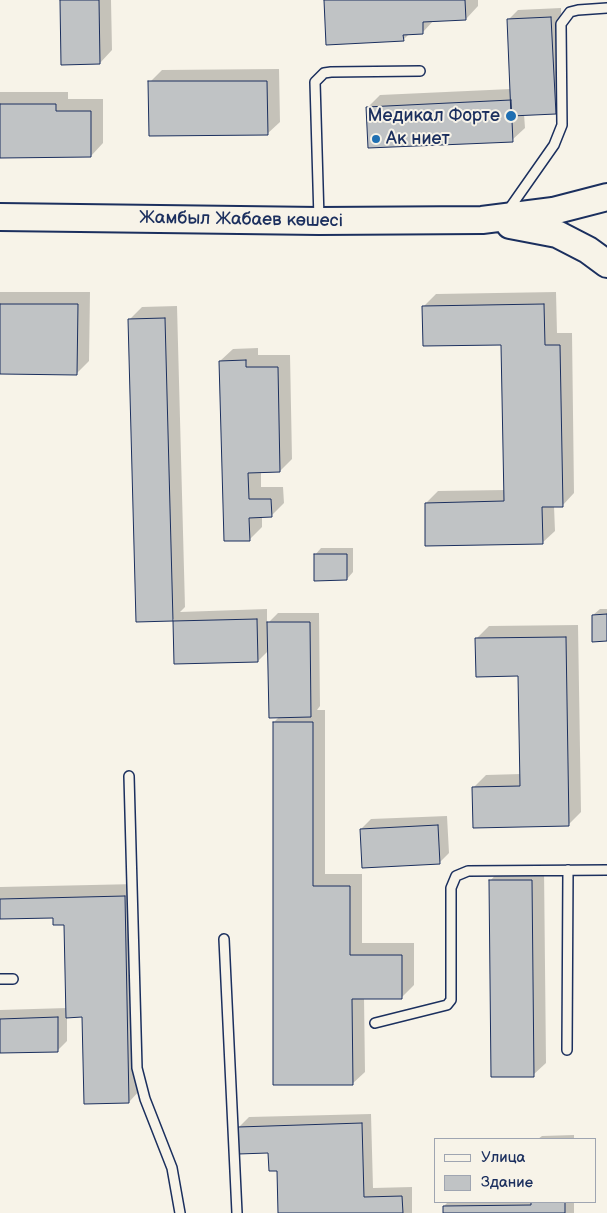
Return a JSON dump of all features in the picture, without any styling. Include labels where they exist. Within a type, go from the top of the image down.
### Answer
[{"type":"main road","points":[[493,218],[553,211],[607,196]]},
{"type":"main road","name":"Жамбыл Жабаев көшесі","points":[[0,217],[319,221],[493,218]]},
{"type":"main road","points":[[493,218],[557,234],[588,250],[607,264]]},
{"type":"lane","points":[[493,218],[554,145],[562,125],[561,24],[570,12],[607,8]]},
{"type":"lane","points":[[319,221],[315,82],[324,73],[331,72],[420,71]]},
{"type":"lane","points":[[129,776],[137,1068],[146,1099],[172,1168],[180,1213]]},
{"type":"lane","points":[[567,1050],[568,870]]},
{"type":"lane","points":[[376,1023],[450,1003],[452,995],[451,888],[456,876],[468,871],[607,870]]},
{"type":"lane","points":[[224,939],[237,1213]]},
{"type":"lane","points":[[0,979],[13,979]]},
{"type":"building","points":[[60,0],[99,0],[100,64],[61,65]]},
{"type":"building","points":[[324,0],[465,0],[466,20],[423,22],[423,34],[403,35],[404,41],[326,45]]},
{"type":"building","points":[[551,17],[556,114],[511,116],[507,19]]},
{"type":"building","points":[[148,81],[267,81],[268,135],[149,136]]},
{"type":"building","points":[[511,100],[513,142],[368,148],[366,107]]},
{"type":"building","points":[[0,104],[56,104],[56,111],[91,111],[91,157],[0,158]]},
{"type":"building","points":[[0,304],[78,304],[77,375],[0,374]]},
{"type":"building","points":[[544,304],[545,345],[560,345],[563,507],[542,507],[543,544],[425,546],[425,503],[504,501],[501,345],[423,346],[422,306]]},
{"type":"building","points":[[165,318],[173,621],[136,622],[128,319]]},
{"type":"building","points":[[246,360],[246,367],[278,367],[280,472],[248,473],[249,499],[271,499],[272,517],[249,518],[250,541],[224,541],[219,361]]},
{"type":"building","points":[[314,554],[347,554],[347,580],[314,581]]},
{"type":"building","points":[[607,614],[607,641],[592,642],[592,615]]},
{"type":"building","points":[[257,619],[258,662],[174,664],[173,621]]},
{"type":"building","points":[[267,622],[310,622],[311,717],[269,718]]},
{"type":"building","points":[[566,637],[569,826],[473,828],[472,787],[520,786],[518,676],[476,677],[475,638]]},
{"type":"building","points":[[273,722],[313,722],[313,886],[350,886],[350,955],[402,955],[402,999],[352,999],[353,1085],[273,1085]]},
{"type":"building","points":[[438,825],[440,864],[362,868],[360,829]]},
{"type":"building","points":[[489,880],[532,880],[534,1077],[491,1077]]},
{"type":"building","points":[[125,896],[129,1103],[84,1104],[82,1017],[66,1018],[64,925],[53,925],[53,918],[0,919],[0,899]]},
{"type":"building","points":[[58,1017],[58,1052],[0,1053],[0,1019]]},
{"type":"building","points":[[362,1123],[364,1197],[402,1196],[403,1213],[278,1213],[277,1171],[269,1171],[268,1153],[238,1154],[238,1127]]},
{"type":"building","points":[[531,1203],[565,1203],[565,1213],[443,1213],[443,1206],[531,1205]]},
{"type":"place","name":"Медикал Форте","points":[[511,116]]},
{"type":"place","name":"Ак ниет","points":[[376,139]]}]
